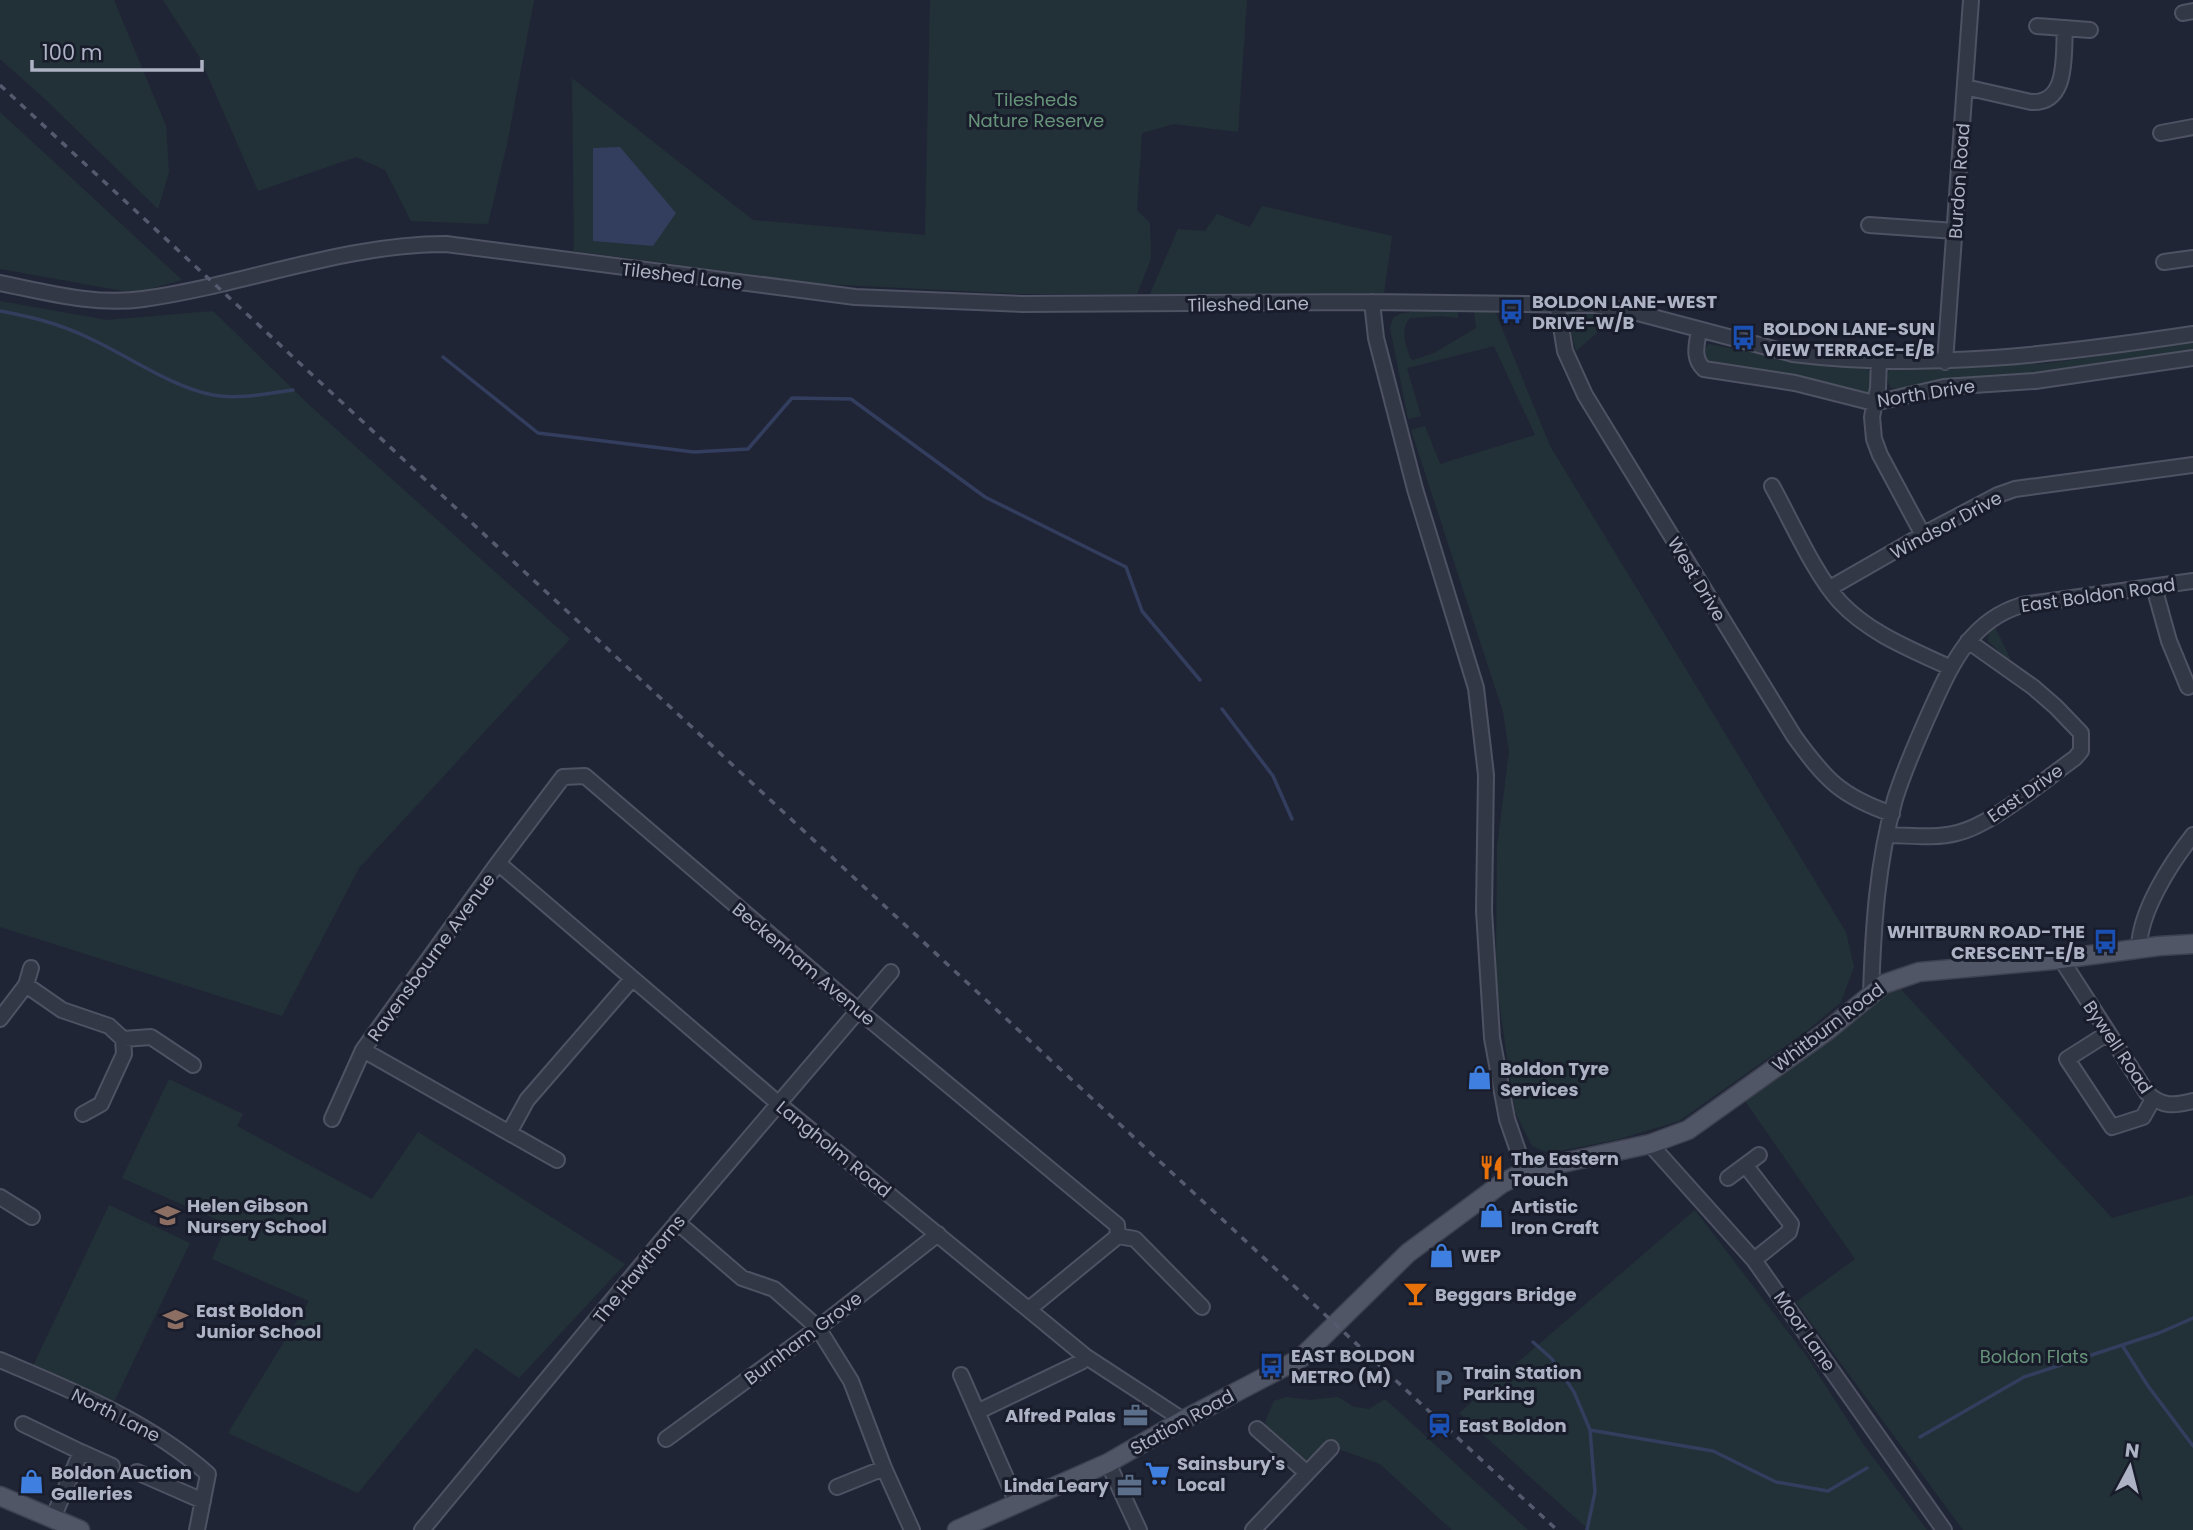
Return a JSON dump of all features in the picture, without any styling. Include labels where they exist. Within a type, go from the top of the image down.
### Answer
[{"type":"main road","name":"Whitburn Road","points":[[1525,1171],[1650,1144],[1688,1130],[1827,1031],[1884,984],[1919,972],[2193,944]]},
{"type":"main road","name":"Station Road","points":[[957,1530],[1108,1463],[1301,1358],[1408,1253],[1501,1184],[1525,1171]]},
{"type":"main road","points":[[0,1496],[80,1530]]},
{"type":"street","name":"Burdon Road","points":[[1945,362],[1971,0]]},
{"type":"street","points":[[2037,26],[2090,30]]},
{"type":"street","points":[[1965,87],[2031,102],[2050,99],[2057,92],[2060,83],[2065,28]]},
{"type":"street","points":[[2161,133],[2193,127]]},
{"type":"street","points":[[1869,225],[1955,231]]},
{"type":"street","name":"Tileshed Lane","points":[[0,283],[105,300],[141,300],[378,249],[414,244],[446,244],[855,296],[1022,304],[1372,302],[1594,305],[1630,311],[1793,354],[1879,360],[1945,362],[2063,353],[2193,334]]},
{"type":"street","points":[[2164,262],[2193,258]]},
{"type":"street","points":[[1372,302],[1376,338],[1415,489],[1476,688],[1486,775],[1484,911],[1492,1038],[1507,1119],[1525,1171]]},
{"type":"street","name":"West Drive","points":[[1557,303],[1565,351],[1585,396],[1794,736],[1825,776],[1841,791],[1866,805],[1892,814]]},
{"type":"street","name":"North Drive","points":[[1699,330],[1696,355],[1698,363],[1704,369],[1795,383],[1874,403],[1944,387],[2035,381],[2193,358]]},
{"type":"street","points":[[1879,360],[1878,388],[1872,417],[1874,439],[1923,535]]},
{"type":"street","name":"Windsor Drive","points":[[1830,588],[1923,535],[1998,495],[2015,489],[2193,465]]},
{"type":"street","points":[[1772,486],[1840,602],[1865,623],[1891,639],[1951,668]]},
{"type":"street","name":"East Boldon Road","points":[[1871,995],[1875,898],[1886,835],[1910,757],[1962,646],[1985,624],[2006,610],[2022,605],[2193,581]]},
{"type":"street","points":[[2154,587],[2169,641],[2188,687]]},
{"type":"street","name":"East Drive","points":[[1886,835],[1931,836],[1970,830],[1987,821],[2081,751],[2081,733],[2056,707],[1968,641]]},
{"type":"street","name":"Beckenham Avenue","points":[[498,863],[563,777],[585,776],[858,1010],[1117,1225],[1118,1236]]},
{"type":"street","points":[[2139,949],[2139,935],[2158,889],[2177,855],[2193,835]]},
{"type":"street","name":"Langholm Road","points":[[498,863],[779,1104],[1085,1356],[1183,1420]]},
{"type":"street","name":"Ravensbourne Avenue","points":[[332,1119],[363,1050],[498,863]]},
{"type":"street","name":"Bywell Road","points":[[2061,959],[2147,1093],[2168,1106],[2193,1101]]},
{"type":"street","points":[[3,1010],[26,985],[31,968]]},
{"type":"street","name":"The Hawthorns","points":[[422,1530],[677,1222],[891,972]]},
{"type":"street","points":[[509,1133],[527,1100],[632,979]]},
{"type":"street","points":[[26,985],[62,1010],[108,1026],[123,1039],[150,1037],[193,1065]]},
{"type":"street","points":[[2108,1033],[2067,1059],[2112,1127],[2143,1117],[2153,1099]]},
{"type":"street","points":[[83,1114],[101,1104],[124,1054],[123,1039]]},
{"type":"street","name":"Ravensbourne Avenue","points":[[363,1050],[556,1160]]},
{"type":"street","name":"Moor Lane","points":[[1650,1144],[1754,1260],[1944,1530]]},
{"type":"street","points":[[1728,1178],[1759,1155]]},
{"type":"street","points":[[1746,1166],[1791,1224],[1789,1232],[1754,1260]]},
{"type":"street","points":[[0,1197],[32,1217]]},
{"type":"street","points":[[677,1222],[742,1278],[774,1289],[818,1328],[851,1381],[884,1468],[912,1530]]},
{"type":"street","name":"Burnham Grove","points":[[666,1439],[818,1328],[938,1234]]},
{"type":"street","points":[[1029,1309],[1118,1236],[1135,1239],[1202,1307]]},
{"type":"street","points":[[977,1412],[1080,1362],[1085,1356]]},
{"type":"street","name":"North Lane","points":[[0,1360],[117,1413],[161,1437],[208,1474],[203,1501]]},
{"type":"street","points":[[961,1375],[1017,1503]]},
{"type":"street","points":[[23,1424],[112,1466]]},
{"type":"street","points":[[1257,1429],[1307,1473]]},
{"type":"street","points":[[1253,1530],[1331,1448]]},
{"type":"street","points":[[53,1518],[81,1452]]},
{"type":"street","points":[[1108,1463],[1139,1530]]},
{"type":"street","points":[[837,1487],[884,1468]]},
{"type":"street","points":[[137,1472],[203,1501],[197,1530]]},
{"type":"green space","points":[[0,0],[114,0],[166,126],[169,172],[158,209],[0,59]]},
{"type":"green space","points":[[163,0],[534,0],[507,144],[488,224],[411,221],[385,170],[356,157],[258,191],[199,56]]},
{"type":"green space","name":"Tilesheds Nature Reserve","points":[[930,0],[1247,0],[1238,132],[1174,124],[1142,133],[1137,210],[1150,223],[1151,259],[1137,294],[1023,294],[822,284],[574,251],[572,78],[753,220],[925,235]]},
{"type":"green space","points":[[0,112],[182,280],[135,293],[0,269]]},
{"type":"green space","points":[[1262,206],[1392,236],[1384,293],[1150,294],[1178,229],[1205,231],[1217,214],[1250,227]]},
{"type":"green space","points":[[0,301],[107,320],[213,311],[306,402],[570,639],[359,868],[282,1016],[0,927]]},
{"type":"green space","points":[[1419,310],[1458,312],[1458,318],[1410,318],[1404,337],[1413,360],[1434,353],[1476,328],[1474,311],[1495,311],[1550,446],[1846,932],[1854,967],[1841,1002],[1808,1030],[1679,1121],[1616,1140],[1549,1153],[1532,1146],[1515,1112],[1496,981],[1497,847],[1509,752],[1503,712],[1411,430],[1425,426],[1440,464],[1535,435],[1494,346],[1407,368],[1421,416],[1408,419],[1390,328],[1393,318]]},
{"type":"green space","points":[[1576,311],[1614,318],[1576,351],[1567,315]]},
{"type":"green space","points":[[2193,343],[2193,352],[2043,373],[1947,380],[1915,388],[1891,388],[1888,379],[1890,369],[1897,367],[1954,368],[2049,363]]},
{"type":"green space","points":[[1709,344],[1794,361],[1867,369],[1872,372],[1873,389],[1868,394],[1861,395],[1787,374],[1709,362],[1704,353]]},
{"type":"green space","points":[[1995,627],[2010,658],[2008,660],[1988,641],[1989,631]]},
{"type":"green space","name":"Boldon Flats","points":[[1896,984],[2112,1218],[2193,1195],[2193,1530],[1963,1530],[1796,1302],[1855,1259],[1745,1101]]},
{"type":"green space","points":[[169,1079],[243,1114],[237,1126],[372,1199],[418,1132],[625,1264],[519,1378],[476,1348],[358,1493],[228,1433],[309,1301],[212,1259],[227,1224],[122,1178]]},
{"type":"green space","points":[[109,1205],[190,1243],[113,1404],[33,1366]]},
{"type":"green space","points":[[1695,1210],[1807,1357],[1863,1444],[1927,1530],[1589,1530],[1459,1413]]},
{"type":"green space","points":[[1286,1397],[1310,1400],[1338,1397],[1354,1407],[1369,1409],[1385,1399],[1528,1530],[1452,1530],[1380,1464],[1341,1450],[1333,1442],[1310,1462],[1303,1459],[1269,1432],[1265,1422],[1274,1401]]},
{"type":"water","points":[[620,147],[676,213],[653,246],[593,241],[593,148]]},
{"type":"waterway","points":[[0,311],[76,332],[165,378],[197,391],[233,397],[293,390]]},
{"type":"waterway","points":[[443,357],[538,433],[694,452],[748,449],[792,398],[851,399],[985,497],[1126,567],[1142,611],[1200,680]]},
{"type":"waterway","points":[[1222,709],[1273,776],[1292,819]]},
{"type":"waterway","points":[[1920,1437],[2024,1377],[2159,1333],[2193,1318]]},
{"type":"waterway","points":[[1533,1342],[1552,1359],[1574,1392],[1590,1430],[1595,1492],[1587,1530]]},
{"type":"waterway","points":[[2122,1345],[2148,1386],[2193,1446]]},
{"type":"waterway","points":[[1590,1430],[1713,1451],[1776,1482],[1828,1491],[1867,1468]]},
{"type":"railway","points":[[0,85],[1557,1530]]},
{"type":"place","name":"BOLDON LANE-WEST DRIVE-W/B","points":[[1512,311]]},
{"type":"place","name":"BOLDON LANE-SUN VIEW TERRACE-E/B","points":[[1743,338]]},
{"type":"place","name":"WHITBURN ROAD-THE CRESCENT-E/B","points":[[2105,941]]},
{"type":"place","name":"Boldon Tyre Services","points":[[1480,1078]]},
{"type":"place","name":"The Eastern Touch","points":[[1491,1168]]},
{"type":"place","name":"Helen Gibson Nursery School","points":[[167,1215]]},
{"type":"place","name":"Artistic Iron Craft","points":[[1491,1216]]},
{"type":"place","name":"WEP","points":[[1441,1255]]},
{"type":"place","name":"Beggars Bridge","points":[[1415,1294]]},
{"type":"place","name":"East Boldon Junior School","points":[[176,1320]]},
{"type":"place","name":"EAST BOLDON METRO (M)","points":[[1271,1365]]},
{"type":"place","name":"Train Station Parking","points":[[1443,1382]]},
{"type":"place","name":"Alfred Palas","points":[[1136,1415]]},
{"type":"place","name":"East Boldon","points":[[1439,1425]]},
{"type":"place","name":"Sainsbury's Local","points":[[1157,1473]]},
{"type":"place","name":"Boldon Auction Galleries","points":[[31,1482]]},
{"type":"place","name":"Linda Leary","points":[[1129,1485]]}]
